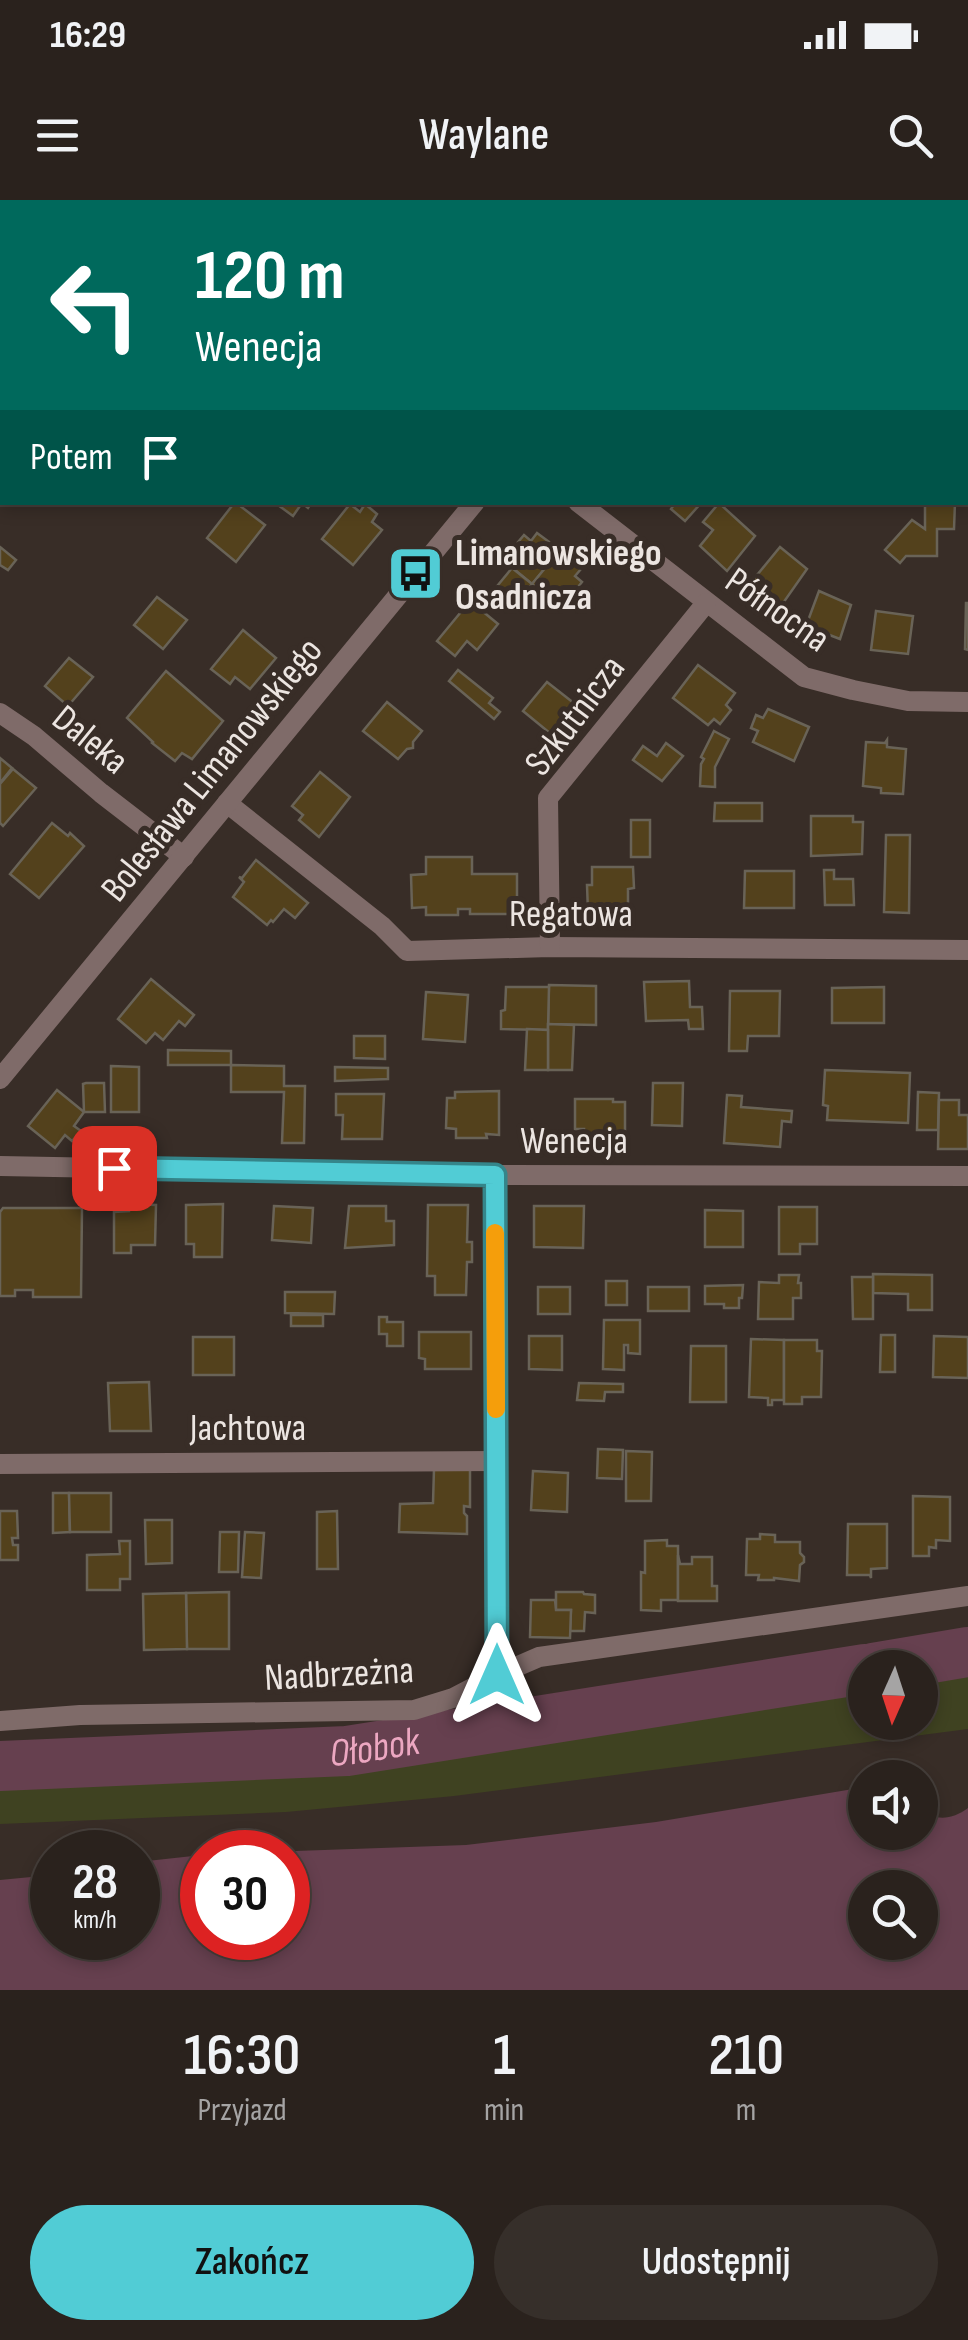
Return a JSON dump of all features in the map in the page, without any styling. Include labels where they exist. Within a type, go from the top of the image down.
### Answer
[{"type":"street","name":"Bolesława Limanowskiego","points":[[0,1078],[473,505]]},
{"type":"street","name":"Północna","points":[[582,505],[804,677],[908,701],[968,702]]},
{"type":"street","name":"Szkutnicza","points":[[550,947],[548,798],[706,603]]},
{"type":"street","name":"Daleka","points":[[0,712],[184,857]]},
{"type":"street","name":"Regatowa","points":[[227,803],[382,926],[407,951],[550,947],[968,950]]},
{"type":"street","name":"Wenecja","points":[[0,1166],[495,1175],[968,1176]]},
{"type":"street","points":[[495,1175],[497,1675]]},
{"type":"street","name":"Jachtowa","points":[[0,1464],[496,1460]]},
{"type":"street","name":"Nadbrzeżna","points":[[0,1721],[80,1715],[414,1710],[453,1698],[539,1657],[968,1596]]},
{"type":"green space","points":[[968,1672],[968,1729],[938,1733],[938,1677]]},
{"type":"green space","points":[[848,1692],[848,1740],[884,1740],[454,1796],[286,1812],[0,1824],[0,1783],[331,1766],[676,1720]]},
{"type":"shaded area","points":[[848,1790],[848,1850],[938,1850],[938,1817],[956,1815],[968,1808],[968,1990],[0,1990],[0,1880],[30,1877],[30,1960],[160,1960],[160,1860],[180,1857],[180,1960],[310,1960],[310,1850],[466,1845],[656,1822]]},
{"type":"building","points":[[233,505],[239,505],[265,525],[236,562],[207,538]]},
{"type":"building","points":[[278,505],[301,505],[293,516]]},
{"type":"building","points":[[349,505],[360,512],[366,505],[377,514],[372,522],[382,530],[353,565],[322,539]]},
{"type":"building","points":[[674,505],[699,505],[685,521],[671,509]]},
{"type":"building","points":[[721,505],[755,536],[727,571],[700,546],[713,530],[703,522]]},
{"type":"building","points":[[925,505],[955,505],[954,529],[937,529],[937,556],[906,556],[900,563],[885,550],[912,520],[925,529]]},
{"type":"building","points":[[537,533],[560,550],[532,584],[503,560],[524,535],[531,541]]},
{"type":"building","points":[[0,547],[16,560],[8,570],[0,565]]},
{"type":"building","points":[[780,547],[807,569],[781,606],[748,586]]},
{"type":"building","points":[[560,550],[581,569],[575,576],[582,582],[561,608],[532,584]]},
{"type":"building","points":[[512,568],[532,584],[513,607],[493,591]]},
{"type":"building","points":[[819,591],[851,605],[840,639],[806,626]]},
{"type":"building","points":[[157,597],[187,620],[163,649],[134,625]]},
{"type":"building","points":[[470,601],[498,624],[477,650],[467,641],[455,656],[437,641]]},
{"type":"building","points":[[968,603],[968,650],[965,649]]},
{"type":"building","points":[[876,611],[913,616],[908,654],[871,650]]},
{"type":"building","points":[[243,630],[276,658],[250,689],[235,677],[230,684],[211,669]]},
{"type":"building","points":[[69,658],[93,677],[68,706],[45,686]]},
{"type":"building","points":[[698,665],[735,693],[726,705],[731,710],[720,724],[714,719],[708,725],[673,698]]},
{"type":"building","points":[[458,670],[493,698],[489,703],[500,712],[494,719],[449,681]]},
{"type":"building","points":[[166,671],[223,721],[192,759],[182,753],[175,761],[127,718]]},
{"type":"building","points":[[547,682],[575,704],[551,734],[523,711]]},
{"type":"building","points":[[387,702],[422,731],[413,748],[398,759],[363,731]]},
{"type":"building","points":[[768,709],[809,727],[794,761],[753,742],[758,731],[751,728],[756,715],[763,718]]},
{"type":"building","points":[[714,731],[729,739],[715,767],[715,787],[700,786],[704,759],[701,757]]},
{"type":"building","points":[[887,740],[887,747],[906,749],[903,794],[881,793],[881,788],[863,786],[866,742]]},
{"type":"building","points":[[666,743],[683,756],[662,781],[633,760],[643,746],[657,756]]},
{"type":"building","points":[[0,758],[12,768],[0,783]]},
{"type":"building","points":[[13,769],[36,788],[3,826],[0,784]]},
{"type":"building","points":[[320,772],[350,797],[319,837],[299,820],[303,815],[292,806]]},
{"type":"building","points":[[715,803],[762,803],[762,821],[714,821]]},
{"type":"building","points":[[811,816],[853,816],[853,822],[863,822],[862,854],[811,856]]},
{"type":"building","points":[[631,820],[650,820],[650,857],[631,857]]},
{"type":"building","points":[[52,823],[84,846],[39,898],[10,874]]},
{"type":"building","points":[[886,835],[910,835],[909,913],[884,912]]},
{"type":"building","points":[[426,857],[472,857],[472,874],[517,874],[517,914],[470,914],[470,909],[458,909],[458,915],[426,915],[426,907],[412,908],[411,875],[426,874]]},
{"type":"building","points":[[256,860],[308,903],[295,918],[284,909],[267,925],[233,897],[244,882],[239,877]]},
{"type":"building","points":[[592,867],[633,867],[634,888],[628,889],[628,912],[588,912],[587,885],[592,885]]},
{"type":"building","points":[[824,870],[834,870],[834,879],[853,879],[854,905],[825,905]]},
{"type":"building","points":[[745,871],[794,871],[794,908],[744,908]]},
{"type":"building","points":[[151,979],[194,1015],[185,1026],[179,1021],[163,1040],[155,1033],[146,1043],[118,1019]]},
{"type":"building","points":[[689,981],[690,1007],[702,1007],[703,1029],[689,1029],[688,1020],[646,1021],[644,982]]},
{"type":"building","points":[[549,985],[596,986],[596,1025],[548,1024]]},
{"type":"building","points":[[506,987],[549,987],[548,1030],[501,1029]]},
{"type":"building","points":[[884,987],[884,1023],[832,1023],[832,988]]},
{"type":"building","points":[[730,991],[780,991],[779,1036],[748,1036],[747,1051],[729,1051]]},
{"type":"building","points":[[426,992],[468,995],[465,1042],[423,1039]]},
{"type":"building","points":[[548,1024],[574,1025],[572,1070],[548,1070]]},
{"type":"building","points":[[527,1029],[548,1030],[548,1070],[525,1070]]},
{"type":"building","points":[[354,1036],[385,1036],[385,1059],[354,1058]]},
{"type":"building","points":[[168,1050],[231,1051],[231,1065],[168,1065]]},
{"type":"building","points":[[231,1065],[284,1066],[284,1086],[305,1086],[304,1143],[282,1143],[284,1092],[231,1092]]},
{"type":"building","points":[[111,1066],[139,1067],[139,1112],[111,1112]]},
{"type":"building","points":[[335,1067],[388,1068],[388,1079],[335,1081]]},
{"type":"building","points":[[825,1070],[910,1073],[908,1123],[827,1120],[828,1106],[823,1105]]},
{"type":"building","points":[[86,1083],[104,1083],[105,1112],[84,1112]]},
{"type":"building","points":[[653,1083],[683,1083],[682,1126],[652,1125]]},
{"type":"building","points":[[57,1090],[84,1112],[74,1126],[81,1131],[72,1141],[65,1135],[55,1148],[28,1126]]},
{"type":"building","points":[[499,1091],[499,1135],[456,1138],[456,1129],[446,1128],[447,1098],[455,1098],[455,1092]]},
{"type":"building","points":[[918,1092],[939,1093],[938,1130],[917,1130]]},
{"type":"building","points":[[336,1094],[384,1094],[382,1139],[342,1139],[343,1115],[336,1115]]},
{"type":"building","points":[[727,1095],[742,1096],[741,1107],[792,1111],[791,1122],[782,1121],[780,1147],[724,1143]]},
{"type":"building","points":[[575,1099],[625,1102],[625,1135],[613,1135],[613,1139],[583,1138],[584,1129],[575,1129]]},
{"type":"building","points":[[939,1100],[959,1100],[959,1115],[968,1115],[968,1149],[938,1149]]},
{"type":"building","points":[[129,1204],[156,1205],[155,1245],[131,1245],[131,1253],[114,1253],[114,1212],[129,1211]]},
{"type":"building","points":[[223,1204],[222,1257],[194,1257],[194,1244],[186,1244],[186,1205]]},
{"type":"building","points":[[428,1205],[468,1205],[467,1242],[472,1242],[472,1262],[467,1262],[466,1295],[435,1295],[435,1276],[427,1276]]},
{"type":"building","points":[[274,1206],[313,1208],[311,1243],[272,1240]]},
{"type":"building","points":[[349,1206],[386,1206],[386,1221],[394,1221],[394,1245],[345,1248]]},
{"type":"building","points":[[534,1206],[584,1206],[583,1248],[534,1247]]},
{"type":"building","points":[[779,1207],[817,1207],[817,1244],[800,1244],[800,1254],[779,1254]]},
{"type":"building","points":[[3,1208],[82,1208],[81,1297],[33,1297],[33,1290],[15,1290],[15,1296],[0,1296]]},
{"type":"building","points":[[705,1210],[743,1211],[743,1247],[705,1247]]},
{"type":"building","points":[[873,1274],[932,1275],[932,1310],[908,1310],[908,1294],[873,1293]]},
{"type":"building","points":[[779,1275],[799,1275],[801,1298],[793,1298],[793,1319],[758,1319],[759,1282],[779,1283]]},
{"type":"building","points":[[852,1277],[873,1277],[873,1319],[853,1319]]},
{"type":"building","points":[[606,1281],[627,1281],[627,1305],[606,1305]]},
{"type":"building","points":[[743,1285],[739,1308],[705,1304],[705,1286]]},
{"type":"building","points":[[538,1287],[570,1287],[570,1314],[538,1314]]},
{"type":"building","points":[[648,1287],[689,1287],[689,1311],[648,1311]]},
{"type":"building","points":[[285,1292],[335,1292],[334,1314],[285,1313]]},
{"type":"building","points":[[291,1315],[323,1315],[323,1326],[291,1326]]},
{"type":"building","points":[[379,1317],[387,1317],[387,1322],[403,1322],[403,1346],[387,1346],[387,1334],[379,1334]]},
{"type":"building","points":[[604,1320],[640,1320],[640,1354],[628,1353],[628,1345],[624,1345],[624,1370],[603,1369]]},
{"type":"building","points":[[419,1332],[471,1332],[471,1369],[425,1369],[425,1359],[419,1358]]},
{"type":"building","points":[[881,1335],[895,1335],[895,1372],[880,1372]]},
{"type":"building","points":[[529,1336],[562,1336],[562,1370],[529,1369]]},
{"type":"building","points":[[934,1336],[968,1337],[968,1378],[933,1377]]},
{"type":"building","points":[[193,1337],[234,1337],[234,1375],[193,1375]]},
{"type":"building","points":[[751,1339],[784,1340],[784,1400],[772,1400],[772,1405],[768,1405],[768,1398],[749,1397]]},
{"type":"building","points":[[784,1340],[817,1340],[817,1351],[822,1351],[821,1397],[802,1397],[802,1404],[784,1404]]},
{"type":"building","points":[[691,1346],[726,1346],[726,1402],[690,1402]]},
{"type":"building","points":[[149,1382],[151,1431],[110,1431],[108,1383]]},
{"type":"building","points":[[579,1383],[623,1384],[623,1392],[605,1392],[604,1401],[577,1400]]},
{"type":"building","points":[[598,1449],[623,1450],[622,1479],[597,1478]]},
{"type":"building","points":[[626,1451],[652,1452],[651,1501],[626,1501]]},
{"type":"building","points":[[434,1469],[470,1469],[470,1507],[464,1506],[467,1534],[399,1532],[400,1504],[433,1503]]},
{"type":"building","points":[[533,1471],[568,1473],[567,1512],[531,1510]]},
{"type":"building","points":[[53,1493],[69,1493],[70,1532],[53,1533]]},
{"type":"building","points":[[69,1493],[111,1493],[111,1532],[70,1532]]},
{"type":"building","points":[[913,1496],[950,1497],[950,1541],[936,1540],[936,1548],[929,1547],[929,1556],[913,1556]]},
{"type":"building","points":[[0,1511],[17,1511],[18,1538],[12,1538],[13,1545],[18,1545],[18,1560],[0,1560]]},
{"type":"building","points":[[337,1511],[338,1569],[317,1569],[317,1512]]},
{"type":"building","points":[[145,1520],[172,1520],[172,1563],[146,1564]]},
{"type":"building","points":[[848,1524],[887,1524],[887,1568],[871,1569],[871,1578],[847,1575]]},
{"type":"building","points":[[220,1532],[239,1532],[238,1572],[219,1572]]},
{"type":"building","points":[[245,1532],[264,1533],[261,1578],[242,1577]]},
{"type":"building","points":[[760,1534],[775,1535],[775,1542],[800,1542],[804,1562],[800,1565],[799,1581],[758,1580],[759,1575],[746,1575],[747,1539],[760,1539]]},
{"type":"building","points":[[667,1540],[667,1546],[678,1546],[678,1600],[661,1600],[661,1611],[641,1610],[645,1541]]},
{"type":"building","points":[[119,1541],[130,1541],[130,1579],[120,1579],[120,1590],[87,1590],[87,1555],[120,1554]]},
{"type":"building","points":[[678,1555],[680,1564],[692,1564],[692,1557],[712,1557],[712,1586],[717,1586],[717,1601],[678,1601]]},
{"type":"building","points":[[229,1592],[229,1649],[187,1649],[186,1593]]},
{"type":"building","points":[[556,1592],[595,1595],[595,1613],[585,1612],[584,1631],[570,1631],[571,1610],[556,1610]]},
{"type":"building","points":[[186,1593],[187,1649],[144,1650],[143,1594]]},
{"type":"building","points":[[531,1600],[555,1600],[556,1610],[571,1610],[570,1638],[530,1637]]},
{"type":"waterway","name":"Ołobok","points":[[938,1657],[968,1652]]},
{"type":"waterway","name":"Ołobok","points":[[0,1766],[347,1751],[848,1672]]},
{"type":"slow traffic","points":[[495,1233],[496,1409]]},
{"type":"place","name":"Limanowskiego Osadnicza","points":[[416,574]]},
{"type":"route","points":[[114,1168],[495,1175],[497,1675]]}]
